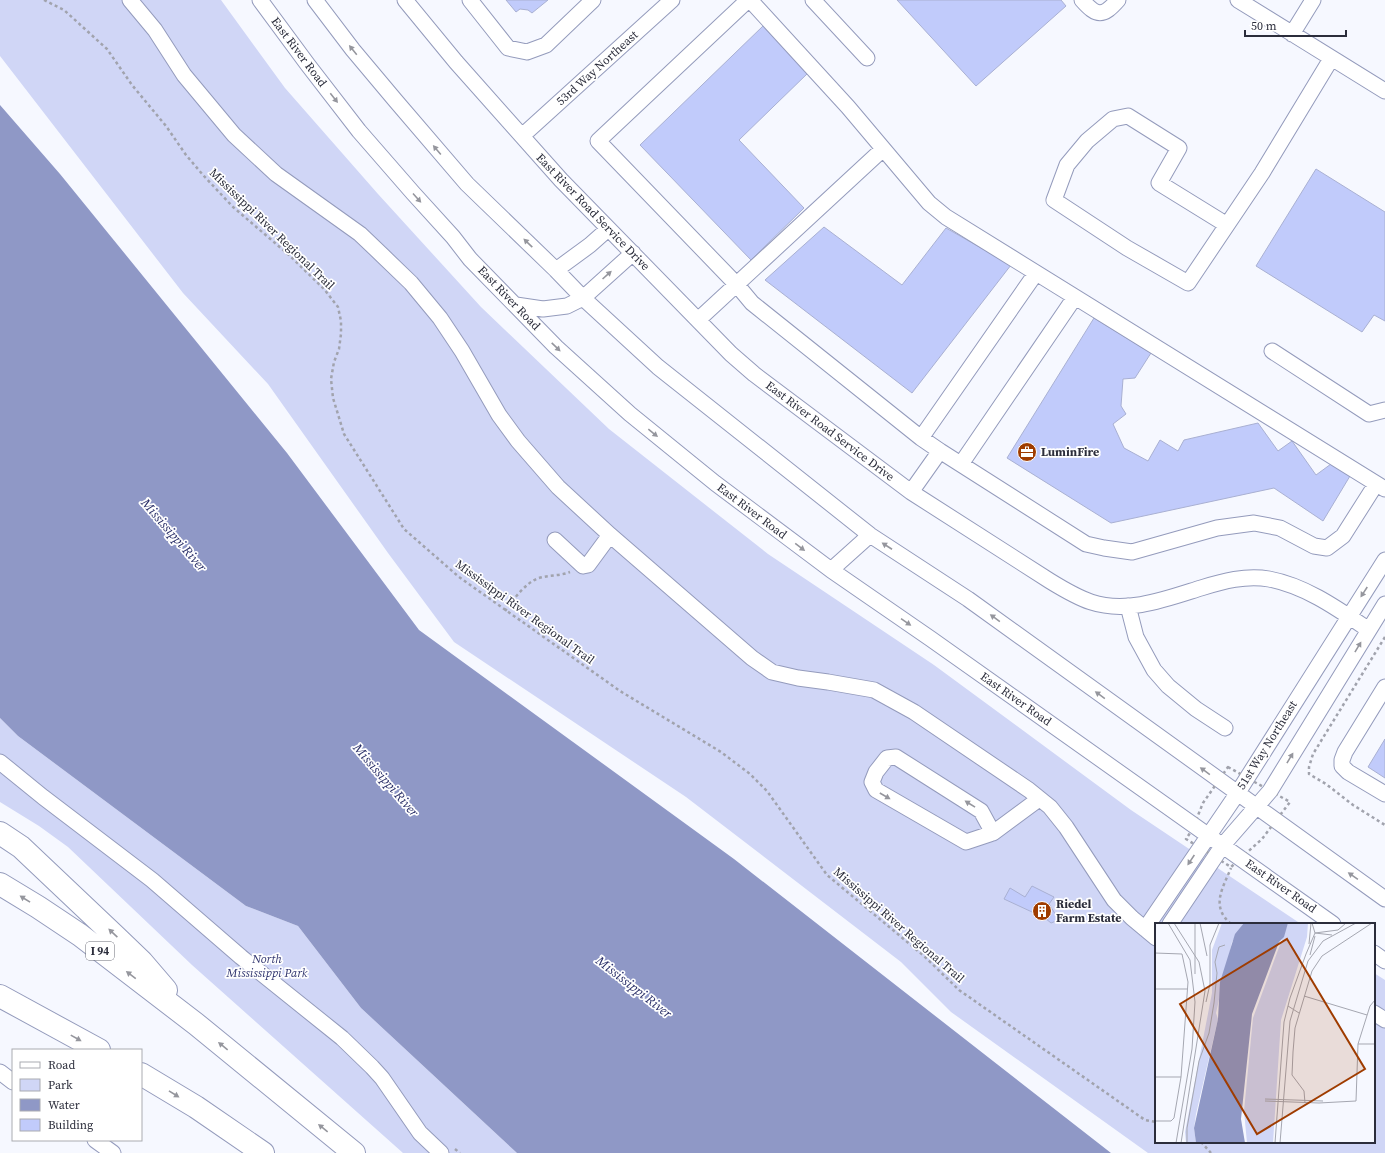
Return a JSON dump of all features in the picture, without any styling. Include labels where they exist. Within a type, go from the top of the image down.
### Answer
[{"type":"highway","points":[[0,833],[20,847],[142,962],[196,1024]]},
{"type":"highway","points":[[0,842],[59,883]]},
{"type":"highway","name":"I 94","points":[[0,884],[80,935],[196,1024],[354,1153]]},
{"type":"highway","points":[[0,991],[54,1025]]},
{"type":"highway","points":[[0,996],[97,1049]]},
{"type":"highway","points":[[142,1075],[178,1096],[263,1153]]},
{"type":"street","points":[[130,0],[155,30],[184,75],[234,135],[276,174],[360,234],[410,283],[440,318],[462,351],[499,415],[518,441],[558,487],[610,535],[752,658],[772,672],[798,678],[874,690],[914,712],[1029,790],[1050,807],[1066,826],[1114,900],[1132,918],[1151,933]]},
{"type":"street","name":"East River Road","points":[[260,0],[312,71],[359,131],[412,193],[453,237],[470,259],[556,347],[630,414],[715,483],[831,570],[1208,835],[1218,851],[1332,923]]},
{"type":"street","points":[[315,0],[357,54],[467,184],[583,298],[658,367],[870,535],[968,599],[1385,899]]},
{"type":"street","name":"East River Road Service Drive","points":[[405,0],[456,62],[561,180],[731,354],[754,374],[912,492],[995,547],[1072,594],[1091,602],[1104,605],[1137,605],[1171,597],[1221,581],[1243,578],[1268,579],[1288,584],[1307,592],[1369,630]]},
{"type":"street","points":[[470,0],[508,48],[527,52],[546,45],[593,0]]},
{"type":"street","name":"53rd Way Northeast","points":[[522,136],[672,0]]},
{"type":"street","points":[[749,0],[848,107],[883,149],[929,203],[946,217],[1380,486],[1343,536],[1327,548],[1314,546],[1280,528],[1254,523],[1217,528],[1132,552],[1086,544],[940,451],[752,303],[737,285],[598,141],[749,0]]},
{"type":"street","points":[[813,0],[867,58]]},
{"type":"street","points":[[1082,0],[1091,10],[1101,13],[1108,11],[1118,0]]},
{"type":"street","points":[[1238,0],[1385,91]]},
{"type":"street","points":[[1292,34],[1312,0]]},
{"type":"street","points":[[1227,225],[1210,216],[1186,198],[1159,183],[1179,148],[1128,116],[1113,119],[1087,141],[1067,165],[1054,200],[1127,248],[1188,283],[1262,173],[1331,58]]},
{"type":"street","points":[[698,320],[883,149]]},
{"type":"street","points":[[556,270],[608,229]]},
{"type":"street","points":[[516,305],[543,309],[567,306],[583,298],[633,253]]},
{"type":"street","points":[[922,438],[1036,273]]},
{"type":"street","points":[[961,464],[1075,297]]},
{"type":"street","points":[[1272,351],[1369,414],[1385,410]]},
{"type":"street","points":[[912,492],[940,451]]},
{"type":"street","points":[[555,540],[583,566],[588,565],[610,535]]},
{"type":"street","points":[[831,570],[870,535]]},
{"type":"street","name":"51st Way Northeast","points":[[1157,923],[1208,835],[1237,794],[1348,616],[1385,560]]},
{"type":"street","name":"51st Way Northeast","points":[[1171,923],[1218,851],[1270,792],[1385,604]]},
{"type":"street","points":[[1128,606],[1136,637],[1154,670],[1168,686],[1196,709],[1225,728]]},
{"type":"street","points":[[1385,687],[1345,752],[1342,760],[1342,766],[1348,772],[1385,794]]},
{"type":"street","points":[[993,833],[981,810],[896,757],[887,758],[876,772],[872,782],[876,790],[966,842],[993,833],[1039,798]]},
{"type":"street","points":[[0,762],[43,797],[152,880],[241,957],[342,1038],[382,1078],[420,1133],[441,1153]]},
{"type":"street","points":[[1375,954],[1385,960]]},
{"type":"street","points":[[1375,1014],[1385,1020]]},
{"type":"street","points":[[0,1072],[12,1081]]},
{"type":"street","points":[[96,1141],[113,1153]]},
{"type":"path","name":"Mississippi River Regional Trail","points":[[44,0],[64,10],[107,49],[132,84],[166,126],[186,155],[203,175],[233,207],[309,274],[324,289],[338,307],[341,321],[341,334],[339,349],[331,379],[333,398],[344,434],[404,529],[459,578],[505,611],[620,691],[721,752],[750,774],[767,791],[827,875],[924,956],[959,990],[1145,1120],[1155,1122]]},
{"type":"path","points":[[505,611],[520,592],[538,578],[562,575],[583,566]]},
{"type":"path","points":[[1229,923],[1221,914],[1219,897],[1236,863],[1253,848],[1290,802],[1270,792]]},
{"type":"path","points":[[1200,848],[1218,851],[1236,863]]},
{"type":"path","points":[[1202,1143],[1211,1153]]},
{"type":"green space","points":[[0,0],[221,0],[285,88],[378,194],[481,307],[609,429],[768,554],[934,665],[1131,810],[1300,923],[1155,923],[1155,1143],[1375,1143],[1375,974],[1385,980],[1385,1153],[1148,1153],[951,1012],[901,962],[686,797],[454,642],[388,553],[268,384],[183,293],[0,56]]},
{"type":"green space","name":"North Mississippi Park","points":[[0,718],[18,736],[246,906],[298,926],[361,1008],[517,1153],[403,1153],[192,965],[68,847],[39,826],[0,802]]},
{"type":"water","name":"Mississippi River","points":[[0,105],[60,174],[287,453],[419,630],[734,859],[1111,1153],[517,1153],[361,1008],[298,926],[246,906],[18,736],[0,718]]},
{"type":"building","points":[[506,0],[548,0],[532,13],[528,10],[520,9],[516,12]]},
{"type":"building","points":[[897,0],[1061,0],[1066,6],[976,86]]},
{"type":"building","points":[[763,26],[808,73],[739,140],[804,208],[751,260],[640,145]]},
{"type":"building","points":[[1316,169],[1385,212],[1385,321],[1374,315],[1362,332],[1256,266]]},
{"type":"building","points":[[824,227],[902,285],[946,228],[1011,265],[912,393],[765,280]]},
{"type":"building","points":[[1094,318],[1151,353],[1135,378],[1123,379],[1121,406],[1126,414],[1113,424],[1124,448],[1148,461],[1160,440],[1178,451],[1184,440],[1258,423],[1278,451],[1292,441],[1316,475],[1331,464],[1350,476],[1323,521],[1274,488],[1111,523],[1007,458]]},
{"type":"building","points":[[1385,739],[1385,778],[1368,767]]},
{"type":"building","name":"Riedel Farm Estate","points":[[1032,886],[1054,897],[1049,904],[1059,920],[1051,923],[1045,918],[1004,899],[1010,888],[1025,897]]},
{"type":"place","name":"LuminFire","points":[[1027,452]]},
{"type":"place","name":"Riedel Farm Estate","points":[[1042,911]]}]
